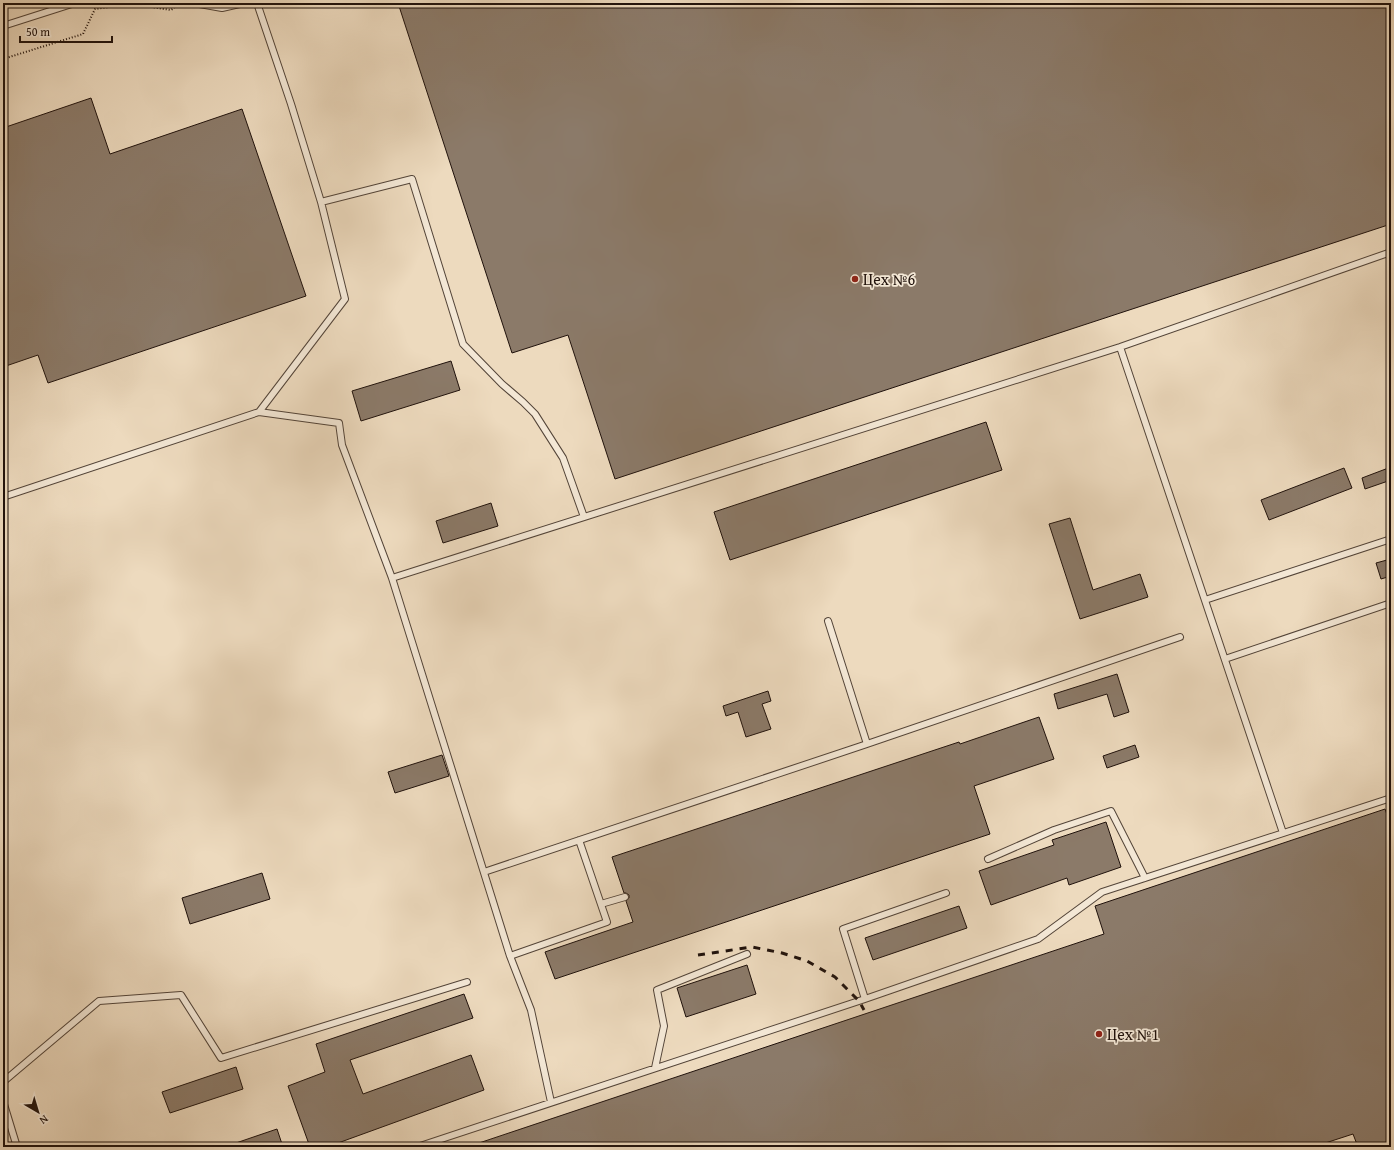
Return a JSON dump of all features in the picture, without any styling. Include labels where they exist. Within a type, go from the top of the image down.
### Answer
[{"type":"lane","points":[[3,26],[75,3]]},
{"type":"lane","points":[[194,3],[222,8],[244,3]]},
{"type":"lane","points":[[256,3],[291,104],[321,202],[346,299],[258,412]]},
{"type":"lane","points":[[321,202],[412,179],[463,344],[502,384],[535,414],[562,458],[584,517]]},
{"type":"lane","points":[[392,578],[1120,347],[1391,252]]},
{"type":"lane","points":[[1120,347],[1283,833]]},
{"type":"lane","points":[[3,497],[258,412],[339,423],[342,445],[392,578],[510,956],[531,1010],[551,1102]]},
{"type":"lane","points":[[1205,600],[1391,539]]},
{"type":"lane","points":[[1225,658],[1391,603]]},
{"type":"lane","points":[[828,621],[867,744]]},
{"type":"lane","points":[[484,872],[867,744],[1180,636]]},
{"type":"lane","points":[[417,1147],[864,999],[1038,939],[1102,892],[1391,798]]},
{"type":"lane","points":[[988,859],[1054,830],[1111,812],[1145,878]]},
{"type":"lane","points":[[510,956],[607,922],[579,840]]},
{"type":"lane","points":[[864,999],[843,929],[946,893]]},
{"type":"lane","points":[[601,904],[625,897]]},
{"type":"lane","points":[[655,1068],[664,1026],[657,990],[747,954]]},
{"type":"lane","points":[[3,1082],[99,1001],[181,995],[221,1058],[467,982]]},
{"type":"lane","points":[[3,1101],[17,1147]]},
{"type":"path","points":[[3,59],[83,34],[95,8],[131,4],[171,10],[180,3]]},
{"type":"building","name":"Цех №6","points":[[398,3],[1391,3],[1391,224],[615,479],[568,335],[512,353]]},
{"type":"building","points":[[91,98],[110,154],[242,109],[306,296],[48,383],[38,355],[3,367],[3,128]]},
{"type":"building","points":[[451,361],[460,390],[361,421],[352,391]]},
{"type":"building","points":[[986,422],[1002,470],[730,560],[714,512]]},
{"type":"building","points":[[1391,467],[1391,480],[1365,489],[1362,478]]},
{"type":"building","points":[[1344,468],[1352,488],[1269,520],[1261,500]]},
{"type":"building","points":[[491,503],[498,526],[443,543],[436,521]]},
{"type":"building","points":[[1070,518],[1093,590],[1140,574],[1148,597],[1080,619],[1049,524]]},
{"type":"building","points":[[1387,560],[1391,576],[1381,579],[1376,563]]},
{"type":"building","points":[[1117,674],[1129,712],[1114,717],[1107,694],[1058,709],[1054,694]]},
{"type":"building","points":[[768,691],[771,701],[762,704],[771,729],[746,737],[738,712],[726,716],[723,706]]},
{"type":"building","points":[[1039,717],[1054,759],[974,786],[990,834],[555,979],[545,952],[633,922],[626,901],[629,898],[629,895],[624,893],[612,857]]},
{"type":"building","points":[[1135,745],[1139,757],[1107,768],[1103,756]]},
{"type":"building","points":[[442,755],[449,776],[395,793],[388,772]]},
{"type":"building","name":"Цех №1","points":[[1385,809],[1391,826],[1391,1147],[1358,1147],[1353,1134],[1313,1147],[474,1147],[473,1145],[1104,934],[1095,906]]},
{"type":"building","points":[[1106,822],[1121,867],[1069,885],[1067,878],[991,905],[979,871],[1054,845],[1052,840]]},
{"type":"building","points":[[262,873],[270,899],[190,924],[182,898]]},
{"type":"building","points":[[959,906],[967,928],[873,960],[865,938]]},
{"type":"building","points":[[747,965],[756,994],[686,1017],[677,988]]},
{"type":"building","points":[[464,994],[473,1018],[350,1060],[363,1094],[471,1055],[484,1090],[327,1147],[310,1147],[288,1086],[325,1072],[316,1044]]},
{"type":"building","points":[[236,1067],[243,1089],[170,1113],[162,1092]]},
{"type":"building","points":[[277,1129],[283,1147],[230,1147],[230,1145]]},
{"type":"railway","points":[[698,955],[752,947],[782,953],[807,961],[835,977],[859,1001],[864,1010]]},
{"type":"place","name":"Цех №6","points":[[855,279]]},
{"type":"place","name":"Цех №1","points":[[1099,1034]]}]
